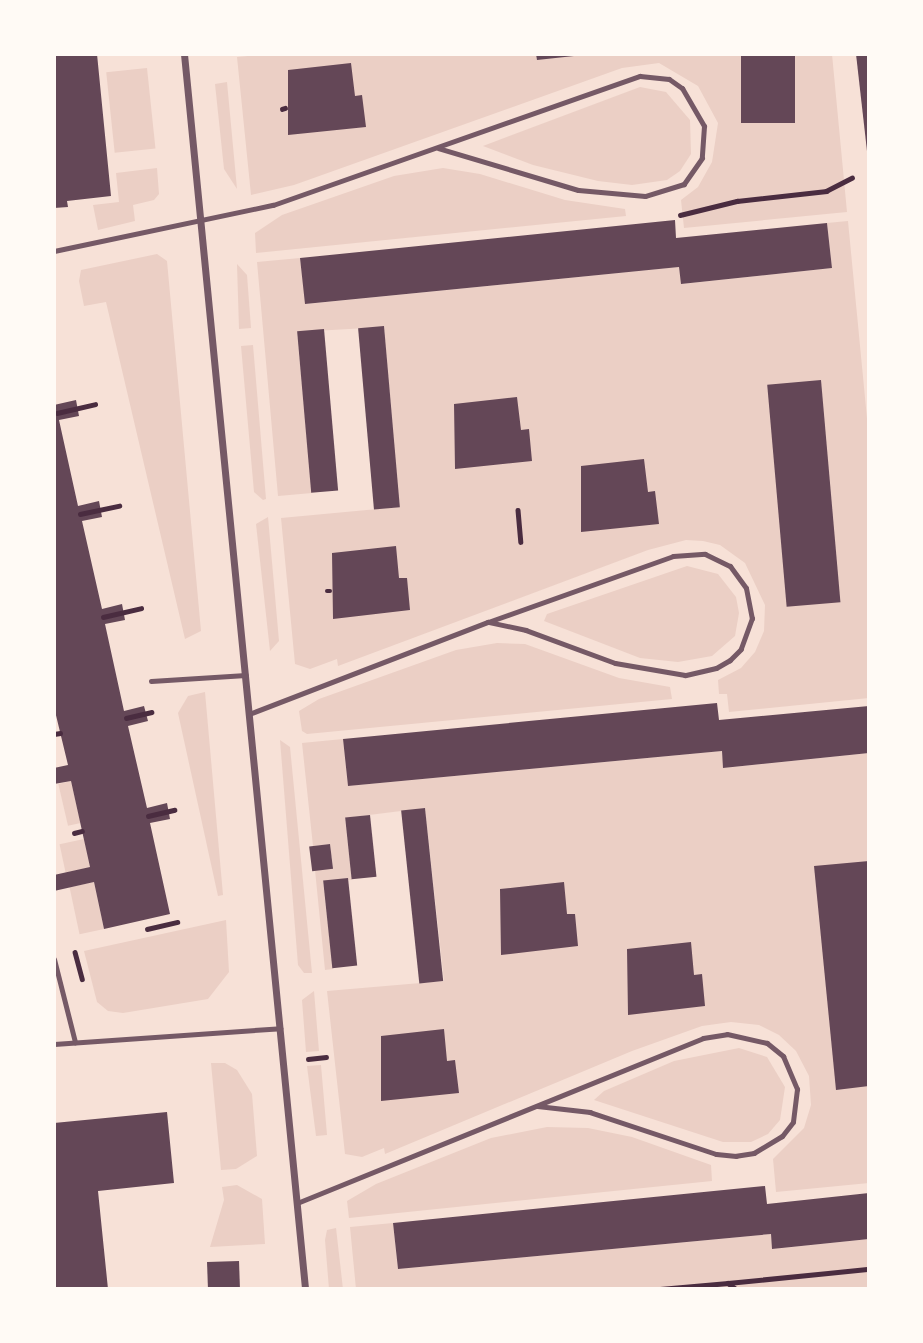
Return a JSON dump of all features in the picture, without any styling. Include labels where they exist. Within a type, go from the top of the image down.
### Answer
[{"type":"street","points":[[184,54],[305,1289]]},
{"type":"lane","points":[[54,251],[273,205],[640,76],[670,79],[682,88],[699,110],[705,131],[702,158],[684,184],[645,196],[603,194],[560,186],[438,148]]},
{"type":"lane","points":[[249,714],[488,622],[659,559],[705,554],[730,566],[746,588],[752,618],[741,649],[730,660],[716,668],[685,675],[615,663],[526,630],[488,622]]},
{"type":"lane","points":[[151,681],[246,675]]},
{"type":"lane","points":[[54,958],[75,1042]]},
{"type":"lane","points":[[54,1044],[280,1028]]},
{"type":"lane","points":[[297,1203],[677,1046],[727,1034],[767,1043],[783,1056],[797,1089],[793,1122],[782,1136],[754,1153],[736,1156],[716,1154],[590,1112],[537,1106]]},
{"type":"path","points":[[680,215],[737,201],[826,191],[852,178]]},
{"type":"path","points":[[57,413],[95,404]]},
{"type":"path","points":[[80,514],[119,506]]},
{"type":"path","points":[[518,510],[521,542]]},
{"type":"path","points":[[103,617],[141,608]]},
{"type":"path","points":[[126,718],[151,712]]},
{"type":"path","points":[[148,816],[174,810]]},
{"type":"path","points":[[74,833],[82,831]]},
{"type":"path","points":[[147,929],[177,922]]},
{"type":"path","points":[[75,951],[82,979]]},
{"type":"path","points":[[308,1059],[326,1057]]},
{"type":"path","points":[[660,1289],[869,1269]]},
{"type":"path","points":[[728,1283],[736,1289]]},
{"type":"shaded area","points":[[269,54],[832,54],[847,212],[684,228],[681,200],[698,187],[712,162],[718,123],[698,86],[659,63],[622,68],[294,185],[251,195],[237,57]]},
{"type":"shaded area","points":[[147,68],[155,149],[115,153],[106,72]]},
{"type":"shaded area","points":[[227,82],[237,189],[224,169],[215,84]]},
{"type":"shaded area","points":[[640,87],[666,92],[690,120],[691,154],[680,171],[667,180],[632,185],[598,181],[533,165],[483,146]]},
{"type":"shaded area","points":[[157,168],[159,194],[154,200],[133,205],[135,221],[98,230],[93,205],[119,202],[116,173]]},
{"type":"shaded area","points":[[443,168],[480,174],[565,200],[625,209],[626,216],[256,253],[255,233],[282,215],[394,176]]},
{"type":"shaded area","points":[[848,221],[869,439],[869,698],[729,712],[727,694],[719,694],[718,680],[741,668],[755,652],[764,631],[765,605],[745,563],[720,545],[703,541],[686,540],[648,550],[338,666],[337,659],[310,669],[295,664],[281,518],[399,507],[384,327],[297,332],[312,493],[278,496],[257,262],[300,258],[306,304],[679,267],[682,284],[832,268],[827,223]]},
{"type":"shaded area","points":[[157,254],[167,261],[201,631],[185,639],[106,302],[84,306],[79,281],[81,270]]},
{"type":"shaded area","points":[[237,264],[247,275],[251,328],[239,329]]},
{"type":"shaded area","points":[[253,345],[266,499],[263,500],[254,492],[241,346]]},
{"type":"shaded area","points":[[268,517],[279,641],[270,651],[256,524]]},
{"type":"shaded area","points":[[687,566],[718,574],[736,597],[739,613],[735,636],[712,656],[678,662],[640,658],[544,621],[547,614]]},
{"type":"shaded area","points":[[497,643],[525,644],[619,678],[670,687],[672,699],[307,734],[302,731],[299,711],[319,699],[456,650]]},
{"type":"shaded area","points":[[205,692],[223,895],[218,896],[178,713],[188,696]]},
{"type":"shaded area","points":[[343,739],[348,786],[722,751],[724,768],[869,753],[869,1183],[776,1192],[773,1159],[804,1128],[811,1105],[809,1076],[796,1051],[779,1035],[759,1025],[731,1022],[702,1026],[632,1051],[385,1154],[384,1148],[362,1157],[345,1154],[327,991],[444,981],[425,808],[345,818],[352,880],[323,881],[333,969],[325,970],[315,870],[333,868],[330,844],[313,846],[302,743]]},
{"type":"shaded area","points":[[280,740],[290,747],[312,973],[304,973],[298,965]]},
{"type":"shaded area","points":[[71,781],[81,823],[68,826],[58,784]]},
{"type":"shaded area","points":[[84,839],[90,867],[66,873],[60,844]]},
{"type":"shaded area","points":[[94,882],[104,929],[80,934],[70,887]]},
{"type":"shaded area","points":[[226,920],[229,972],[208,999],[123,1013],[108,1011],[97,1002],[84,951]]},
{"type":"shaded area","points":[[314,991],[319,1051],[306,1052],[302,1000]]},
{"type":"shaded area","points":[[739,1048],[767,1057],[785,1087],[780,1120],[768,1134],[751,1142],[723,1142],[594,1100],[604,1091],[674,1061]]},
{"type":"shaded area","points":[[211,1063],[225,1063],[237,1070],[252,1094],[257,1156],[236,1169],[221,1170]]},
{"type":"shaded area","points":[[321,1065],[327,1135],[316,1136],[307,1066]]},
{"type":"shaded area","points":[[547,1127],[588,1128],[632,1137],[711,1165],[712,1181],[349,1218],[347,1201],[376,1184],[491,1138]]},
{"type":"shaded area","points":[[237,1185],[262,1199],[265,1244],[210,1247],[224,1200],[222,1187]]},
{"type":"shaded area","points":[[393,1223],[398,1269],[771,1234],[773,1249],[869,1239],[869,1289],[356,1289],[350,1227]]},
{"type":"shaded area","points":[[336,1228],[343,1289],[329,1289],[325,1240],[327,1230]]},
{"type":"building","points":[[54,54],[97,54],[111,196],[67,201],[68,207],[54,208]]},
{"type":"building","points":[[536,54],[574,54],[574,56],[537,60]]},
{"type":"building","points":[[741,54],[795,54],[795,123],[741,123]]},
{"type":"building","points":[[856,54],[869,54],[869,151],[867,151]]},
{"type":"building","points":[[351,63],[355,96],[362,95],[366,127],[288,135],[288,70]]},
{"type":"building","points":[[675,220],[676,238],[827,223],[832,268],[681,284],[679,267],[305,304],[300,258]]},
{"type":"building","points":[[384,326],[400,507],[374,510],[358,328]]},
{"type":"building","points":[[324,329],[338,490],[311,493],[297,331]]},
{"type":"building","points":[[821,380],[840,602],[787,607],[767,385]]},
{"type":"building","points":[[517,397],[521,430],[529,429],[532,461],[455,469],[454,404]]},
{"type":"building","points":[[76,400],[79,416],[59,420],[78,506],[99,501],[102,517],[82,521],[102,609],[122,604],[125,620],[105,624],[124,711],[144,706],[148,721],[128,726],[147,808],[167,803],[170,819],[150,823],[170,914],[104,929],[94,882],[54,891],[54,875],[90,867],[71,781],[54,784],[54,768],[68,765],[54,707],[54,405]]},
{"type":"building","points":[[644,459],[648,492],[655,491],[659,524],[581,532],[581,466]]},
{"type":"building","points":[[396,546],[399,578],[407,578],[410,610],[333,619],[332,553]]},
{"type":"building","points":[[717,703],[719,720],[869,706],[869,753],[723,768],[722,751],[348,786],[343,739]]},
{"type":"building","points":[[425,808],[443,981],[419,984],[401,811]]},
{"type":"building","points":[[370,815],[376,877],[352,879],[345,818]]},
{"type":"building","points":[[330,844],[333,869],[312,871],[309,847]]},
{"type":"building","points":[[869,861],[869,1086],[836,1090],[814,866]]},
{"type":"building","points":[[348,878],[357,966],[332,968],[323,881]]},
{"type":"building","points":[[564,882],[567,914],[575,914],[578,946],[501,955],[500,889]]},
{"type":"building","points":[[691,942],[694,975],[702,974],[705,1006],[628,1015],[627,949]]},
{"type":"building","points":[[444,1029],[447,1061],[455,1060],[459,1093],[381,1101],[381,1036]]},
{"type":"building","points":[[167,1112],[174,1183],[98,1191],[108,1289],[54,1289],[54,1123]]},
{"type":"building","points":[[765,1186],[767,1204],[869,1193],[869,1239],[772,1249],[771,1234],[398,1269],[393,1223]]},
{"type":"building","points":[[239,1261],[240,1289],[208,1289],[207,1262]]}]
